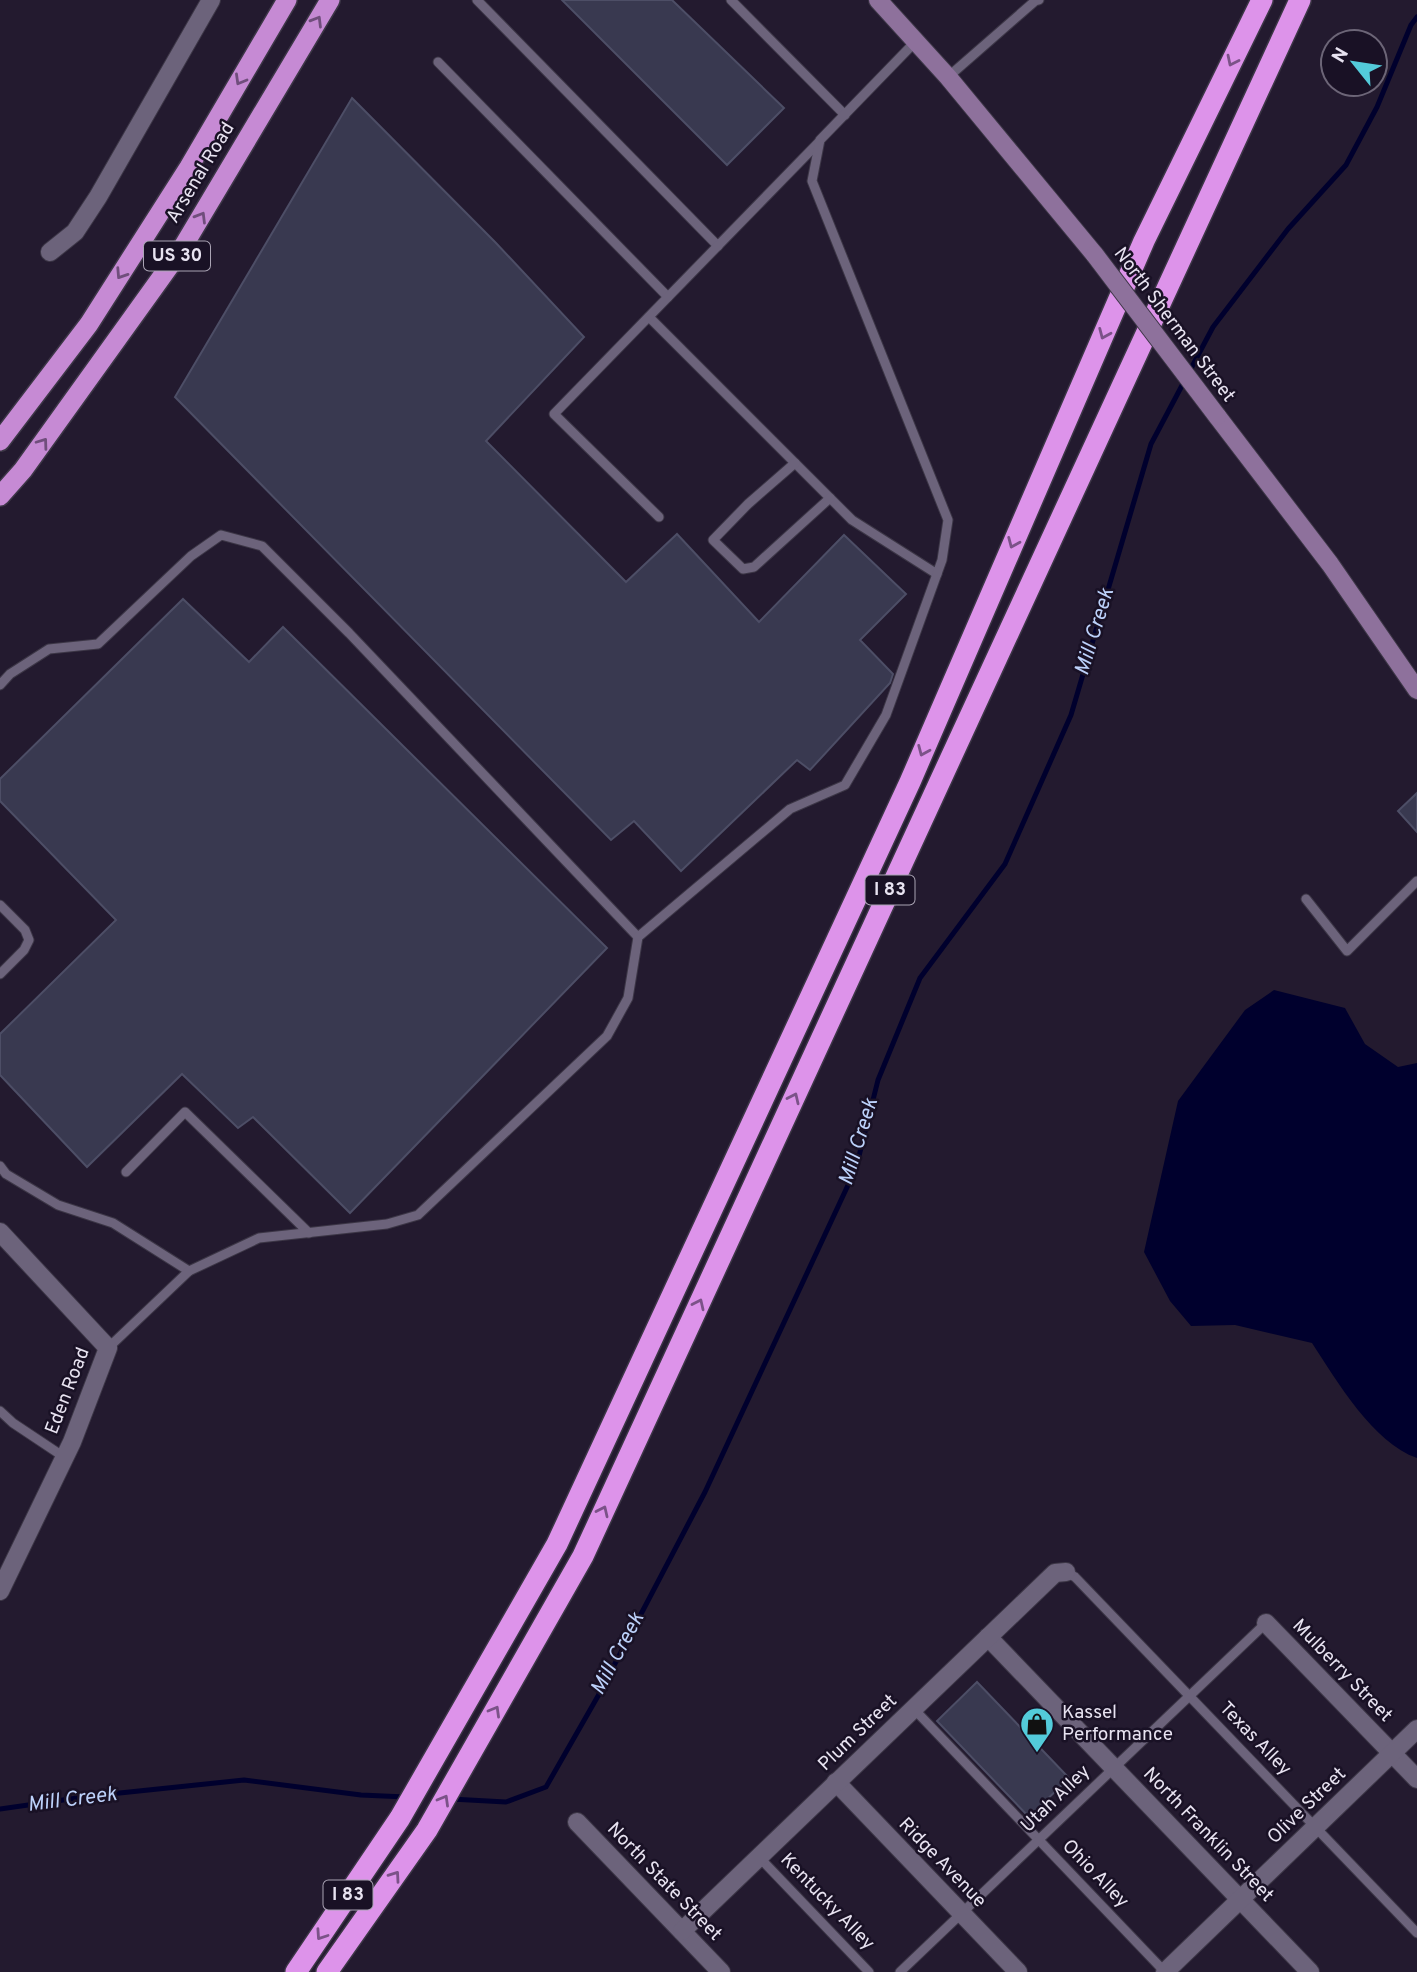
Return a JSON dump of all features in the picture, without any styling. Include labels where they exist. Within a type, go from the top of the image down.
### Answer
[{"type":"highway","name":"Arsenal Road","points":[[0,441],[89,324],[189,167],[287,0]]},
{"type":"highway","name":"Arsenal Road","points":[[0,496],[23,470],[181,250],[330,0]]},
{"type":"highway","name":"I 83","points":[[296,1972],[400,1818],[557,1544],[910,782],[1144,241],[1262,0]]},
{"type":"highway","name":"I 83","points":[[327,1972],[427,1830],[583,1556],[1300,0]]},
{"type":"main road","name":"North Sherman Street","points":[[878,0],[948,76],[1095,255],[1330,564],[1417,690]]},
{"type":"street","points":[[50,252],[75,232],[98,197],[211,0]]},
{"type":"street","name":"Eden Road","points":[[0,1232],[108,1348],[64,1457],[0,1591]]},
{"type":"street","name":"Plum Street","points":[[682,1931],[1055,1573],[1066,1572]]},
{"type":"street","name":"Mulberry Street","points":[[1266,1623],[1417,1779]]},
{"type":"street","name":"North Franklin Street","points":[[988,1637],[1310,1972]]},
{"type":"street","name":"Olive Street","points":[[1165,1972],[1417,1729]]},
{"type":"street","name":"Ridge Avenue","points":[[836,1782],[1018,1972]]},
{"type":"street","name":"North State Street","points":[[577,1822],[721,1972]]},
{"type":"lane","points":[[477,0],[718,246]]},
{"type":"lane","points":[[731,0],[845,115]]},
{"type":"lane","points":[[948,76],[1039,0]]},
{"type":"lane","points":[[659,517],[554,414],[916,41]]},
{"type":"lane","points":[[438,62],[668,298]]},
{"type":"lane","points":[[108,1348],[189,1270],[259,1238],[387,1224],[418,1215],[607,1036],[628,998],[638,937],[790,809],[845,785],[886,715],[942,560],[948,520],[812,181],[820,140]]},
{"type":"lane","points":[[649,317],[852,520],[937,574]]},
{"type":"lane","points":[[795,463],[748,504],[713,540],[743,569],[754,567],[830,498]]},
{"type":"lane","points":[[0,685],[10,674],[49,649],[98,644],[191,556],[221,534],[262,546],[349,633],[638,937]]},
{"type":"lane","points":[[1306,898],[1348,951],[1417,881]]},
{"type":"lane","points":[[0,905],[25,930],[29,940],[24,950],[0,974]]},
{"type":"lane","points":[[126,1172],[185,1112],[309,1233]]},
{"type":"lane","points":[[0,1166],[6,1174],[58,1205],[113,1223],[189,1270]]},
{"type":"lane","points":[[0,1411],[13,1423],[64,1457]]},
{"type":"lane","name":"Texas Alley","points":[[1066,1572],[1075,1577],[1417,1933]]},
{"type":"lane","name":"Utah Alley","points":[[900,1972],[1266,1623]]},
{"type":"lane","name":"Ohio Alley","points":[[914,1708],[1165,1972]]},
{"type":"lane","name":"Kentucky Alley","points":[[759,1857],[869,1972]]},
{"type":"water","points":[[1274,990],[1345,1008],[1365,1044],[1398,1067],[1417,1063],[1417,1458],[1401,1450],[1371,1425],[1312,1343],[1235,1325],[1191,1326],[1170,1301],[1144,1252],[1178,1101],[1245,1010]]},
{"type":"building","points":[[562,0],[672,0],[784,108],[727,165]]},
{"type":"building","points":[[352,98],[496,243],[584,337],[486,441],[626,582],[677,534],[759,622],[844,535],[906,594],[860,640],[893,674],[890,683],[810,770],[797,760],[681,871],[634,821],[611,840],[175,397]]},
{"type":"building","points":[[183,599],[249,662],[283,627],[607,948],[350,1213],[253,1117],[238,1128],[182,1074],[87,1167],[0,1075],[0,1034],[116,920],[0,801],[0,779]]},
{"type":"building","points":[[1417,793],[1417,832],[1398,811]]},
{"type":"building","points":[[977,1682],[1069,1778],[1029,1817],[937,1721]]},
{"type":"waterway","name":"Mill Creek","points":[[451,1799],[506,1802],[546,1787],[598,1696],[705,1492],[856,1168],[878,1080],[920,978],[1005,864],[1071,715],[1151,444],[1213,327],[1288,229],[1346,165],[1377,107],[1411,25],[1417,17]]},
{"type":"waterway","name":"Mill Creek","points":[[0,1809],[91,1796],[244,1780],[361,1795],[406,1797]]},
{"type":"place","name":"Kassel Performance","points":[[1037,1754]]}]
